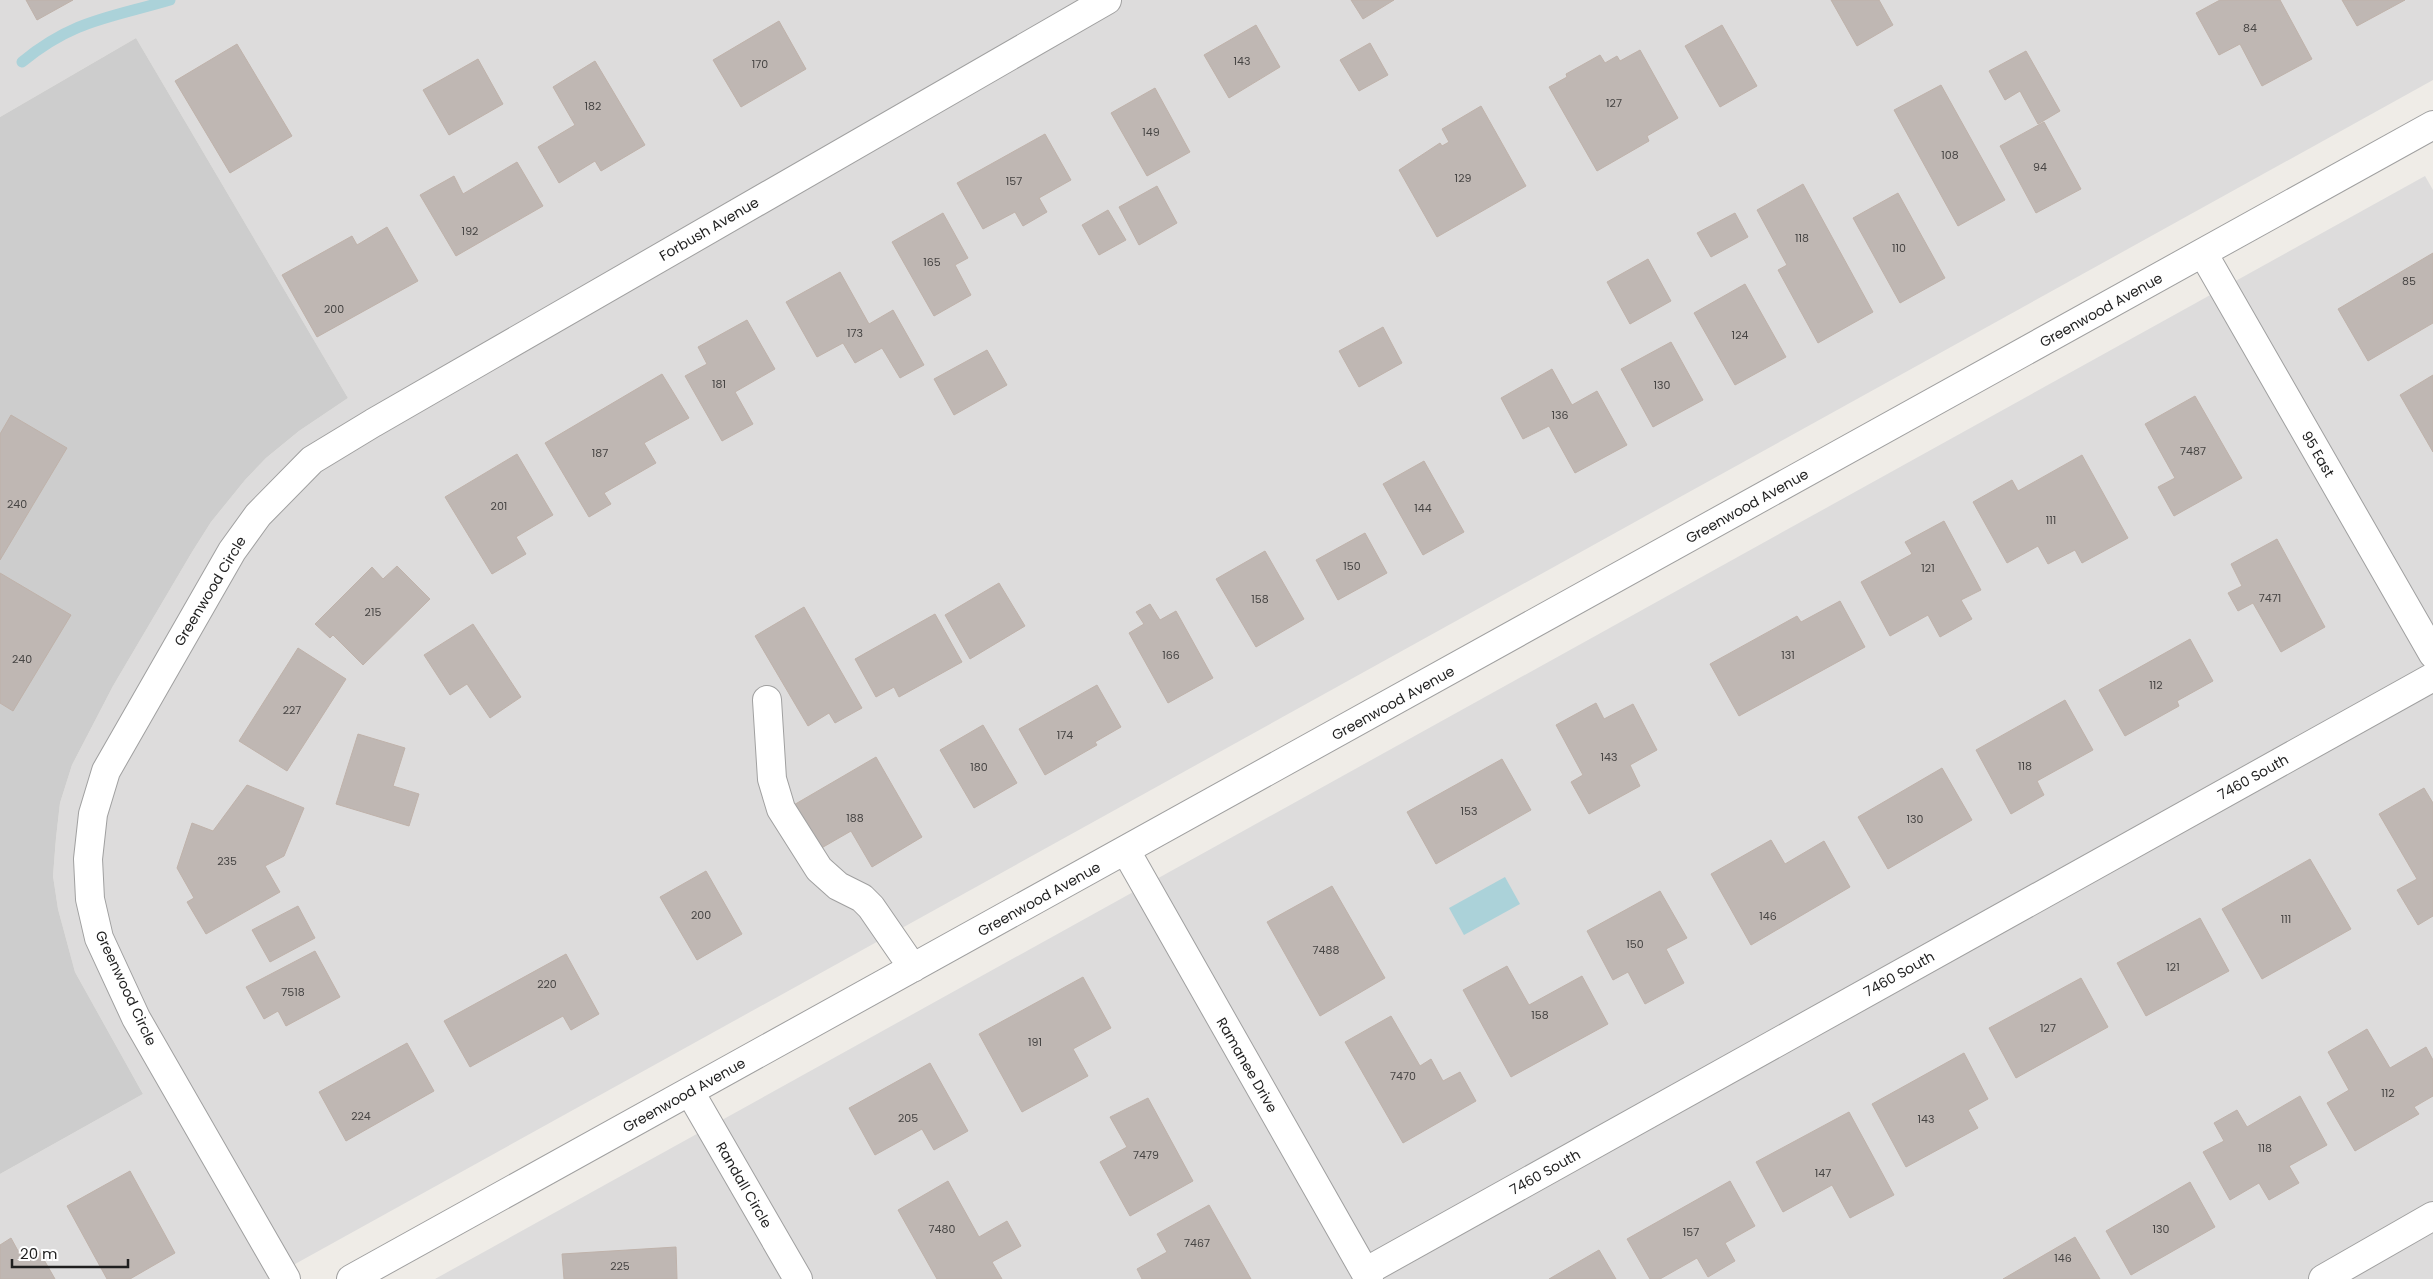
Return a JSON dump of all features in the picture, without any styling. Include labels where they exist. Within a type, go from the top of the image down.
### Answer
[{"type":"street","name":"Forbush Avenue","points":[[312,460],[390,413],[1107,0]]},
{"type":"street","name":"Greenwood Avenue","points":[[351,1279],[2433,125]]},
{"type":"street","name":"95 East","points":[[2203,253],[2433,654]]},
{"type":"street","name":"Greenwood Circle","points":[[286,1279],[136,1018],[99,938],[90,899],[88,859],[93,814],[106,771],[232,551],[258,515],[312,460]]},
{"type":"street","name":"7460 South","points":[[1367,1276],[2433,677]]},
{"type":"street","points":[[767,700],[772,779],[781,809],[819,868],[838,886],[862,898],[913,968]]},
{"type":"street","name":"Ramanee Drive","points":[[1126,851],[1367,1276]]},
{"type":"street","name":"Randall Circle","points":[[690,1092],[798,1279]]},
{"type":"street","points":[[2323,1279],[2433,1216]]},
{"type":"shaded area","points":[[0,0],[2433,0],[2433,80],[268,1279],[0,1279],[0,1174],[143,1094],[75,972],[58,909],[53,876],[56,838],[60,803],[72,765],[113,686],[211,522],[245,480],[266,458],[299,431],[348,398],[136,38],[0,117]]},
{"type":"shaded area","points":[[136,38],[348,398],[299,431],[266,458],[245,480],[211,522],[113,686],[72,765],[60,803],[56,838],[53,876],[58,909],[75,972],[143,1094],[0,1174],[0,117]]},
{"type":"shaded area","points":[[2425,176],[2433,190],[2433,1279],[435,1279]]},
{"type":"water","points":[[1505,877],[1520,904],[1464,935],[1449,908]]},
{"type":"building","points":[[26,0],[73,0],[37,20]]},
{"type":"building","points":[[1351,0],[1394,0],[1363,19]]},
{"type":"building","points":[[1831,0],[1879,0],[1893,25],[1857,46]]},
{"type":"building","points":[[2220,0],[2280,0],[2312,59],[2262,86],[2240,44],[2219,55],[2196,13]]},
{"type":"building","points":[[2342,0],[2405,0],[2357,26]]},
{"type":"building","points":[[779,21],[806,69],[741,107],[713,60]]},
{"type":"building","points":[[1256,25],[1280,67],[1229,98],[1204,55]]},
{"type":"building","points":[[1722,25],[1757,86],[1720,107],[1685,46]]},
{"type":"building","points":[[1370,43],[1388,75],[1359,91],[1340,60]]},
{"type":"building","points":[[237,44],[292,136],[230,173],[175,81]]},
{"type":"building","points":[[1640,50],[1678,118],[1647,136],[1649,141],[1597,171],[1549,87],[1567,77],[1566,74],[1600,55],[1605,63],[1617,56],[1620,61]]},
{"type":"building","points":[[2026,51],[2060,111],[2038,124],[2020,91],[2005,100],[1989,71]]},
{"type":"building","points":[[478,59],[503,104],[449,135],[423,90]]},
{"type":"building","points":[[595,61],[645,145],[601,171],[595,161],[559,183],[538,147],[575,125],[553,87]]},
{"type":"building","points":[[1941,85],[2005,200],[1958,226],[1894,110]]},
{"type":"building","points":[[1155,88],[1190,152],[1147,176],[1111,113]]},
{"type":"building","points":[[1481,106],[1526,186],[1437,237],[1399,170],[1440,143],[1442,146],[1449,142],[1442,129]]},
{"type":"building","points":[[2044,122],[2081,189],[2036,213],[2000,146]]},
{"type":"building","points":[[1045,134],[1071,180],[1039,198],[1047,212],[1023,226],[1015,212],[983,229],[957,183]]},
{"type":"building","points":[[517,162],[543,206],[456,256],[420,195],[454,176],[463,194]]},
{"type":"building","points":[[1803,184],[1873,312],[1818,343],[1778,270],[1787,265],[1757,210]]},
{"type":"building","points":[[1157,186],[1177,223],[1139,245],[1119,207]]},
{"type":"building","points":[[1898,193],[1945,278],[1900,303],[1853,218]]},
{"type":"building","points":[[1108,210],[1126,240],[1099,255],[1082,225]]},
{"type":"building","points":[[943,213],[968,258],[955,265],[971,295],[934,316],[892,242]]},
{"type":"building","points":[[1735,213],[1748,237],[1711,257],[1697,233]]},
{"type":"building","points":[[387,227],[418,281],[317,337],[282,275],[352,236],[357,245]]},
{"type":"building","points":[[2433,253],[2433,323],[2368,361],[2338,309]]},
{"type":"building","points":[[1648,259],[1671,301],[1630,324],[1607,282]]},
{"type":"building","points":[[840,272],[869,324],[893,310],[924,365],[900,378],[882,348],[855,363],[843,343],[817,357],[786,302]]},
{"type":"building","points":[[1745,284],[1786,357],[1735,385],[1694,313]]},
{"type":"building","points":[[747,320],[775,369],[735,392],[753,424],[722,441],[685,376],[707,364],[698,347]]},
{"type":"building","points":[[1383,327],[1402,363],[1359,387],[1339,351]]},
{"type":"building","points":[[1671,342],[1703,400],[1653,427],[1621,369]]},
{"type":"building","points":[[987,350],[1007,385],[954,415],[934,379]]},
{"type":"building","points":[[1552,369],[1572,405],[1597,391],[1627,445],[1575,473],[1549,426],[1523,439],[1501,398]]},
{"type":"building","points":[[662,374],[689,418],[644,443],[656,463],[604,493],[611,504],[589,517],[545,443]]},
{"type":"building","points":[[2433,375],[2433,452],[2400,395]]},
{"type":"building","points":[[2195,396],[2242,478],[2174,516],[2158,487],[2175,478],[2145,424]]},
{"type":"building","points":[[11,415],[67,448],[0,560],[0,434]]},
{"type":"building","points":[[517,454],[553,515],[516,537],[526,554],[492,574],[445,497]]},
{"type":"building","points":[[2082,455],[2128,538],[2082,563],[2075,550],[2048,564],[2038,546],[2007,563],[1973,502],[2012,480],[2018,491]]},
{"type":"building","points":[[1424,461],[1464,532],[1423,555],[1383,484]]},
{"type":"building","points":[[1944,521],[1981,590],[1961,600],[1972,619],[1940,637],[1928,615],[1890,636],[1861,582],[1912,554],[1905,542]]},
{"type":"building","points":[[1365,533],[1387,573],[1338,600],[1316,560]]},
{"type":"building","points":[[2277,539],[2325,627],[2281,652],[2253,603],[2238,611],[2228,593],[2242,586],[2231,564]]},
{"type":"building","points":[[1265,551],[1304,619],[1256,647],[1216,579]]},
{"type":"building","points":[[397,566],[430,599],[363,665],[333,635],[330,638],[315,624],[372,567],[383,579]]},
{"type":"building","points":[[0,573],[71,615],[13,711],[0,703]]},
{"type":"building","points":[[999,583],[1025,626],[970,659],[945,615]]},
{"type":"building","points":[[1840,601],[1865,647],[1739,716],[1710,664],[1797,616],[1801,622]]},
{"type":"building","points":[[1150,604],[1160,620],[1176,611],[1213,678],[1168,703],[1129,633],[1144,624],[1136,612]]},
{"type":"building","points":[[804,607],[862,708],[835,723],[829,713],[808,726],[755,636]]},
{"type":"building","points":[[935,614],[962,662],[899,697],[894,687],[876,697],[855,659]]},
{"type":"building","points":[[473,624],[521,697],[490,718],[467,684],[450,695],[424,655]]},
{"type":"building","points":[[2190,639],[2213,681],[2177,701],[2179,706],[2125,736],[2099,690]]},
{"type":"building","points":[[298,648],[346,679],[287,771],[239,741]]},
{"type":"building","points":[[1097,685],[1121,727],[1095,742],[1097,745],[1045,775],[1019,729]]},
{"type":"building","points":[[2065,700],[2093,750],[2037,781],[2044,795],[2011,814],[1976,750]]},
{"type":"building","points":[[1596,703],[1604,719],[1633,704],[1657,750],[1630,765],[1640,786],[1589,814],[1571,782],[1583,775],[1556,725]]},
{"type":"building","points":[[983,725],[1017,783],[974,808],[940,750]]},
{"type":"building","points":[[358,734],[405,748],[393,786],[419,794],[409,826],[336,804]]},
{"type":"building","points":[[876,757],[922,837],[872,867],[851,831],[818,850],[792,806]]},
{"type":"building","points":[[1502,759],[1531,810],[1436,864],[1407,812]]},
{"type":"building","points":[[1942,768],[1972,820],[1888,869],[1858,817]]},
{"type":"building","points":[[247,785],[304,808],[284,856],[265,866],[280,892],[206,934],[187,902],[194,898],[177,868],[192,823],[213,831]]},
{"type":"building","points":[[2424,788],[2433,803],[2433,916],[2418,925],[2397,890],[2417,879],[2379,814]]},
{"type":"building","points":[[1771,840],[1785,864],[1824,841],[1850,887],[1751,945],[1711,874]]},
{"type":"building","points":[[2310,859],[2351,929],[2262,979],[2222,909]]},
{"type":"building","points":[[706,871],[742,934],[697,960],[660,897]]},
{"type":"building","points":[[1332,886],[1385,978],[1320,1016],[1267,922]]},
{"type":"building","points":[[1660,891],[1687,938],[1666,949],[1684,983],[1645,1004],[1628,972],[1613,980],[1587,931]]},
{"type":"building","points":[[298,906],[315,938],[270,962],[252,930]]},
{"type":"building","points":[[2200,918],[2229,971],[2146,1016],[2117,963]]},
{"type":"building","points":[[315,951],[340,997],[286,1026],[278,1011],[264,1019],[246,987]]},
{"type":"building","points":[[566,954],[599,1014],[571,1030],[563,1016],[470,1067],[444,1021]]},
{"type":"building","points":[[1507,966],[1529,1005],[1582,976],[1608,1024],[1511,1077],[1463,990]]},
{"type":"building","points":[[1083,977],[1111,1028],[1073,1049],[1088,1076],[1022,1112],[979,1034]]},
{"type":"building","points":[[2081,978],[2108,1027],[2016,1078],[1989,1028]]},
{"type":"building","points":[[1391,1016],[1420,1066],[1431,1059],[1443,1081],[1460,1072],[1476,1101],[1403,1143],[1345,1042]]},
{"type":"building","points":[[2367,1029],[2390,1068],[2426,1047],[2433,1060],[2433,1096],[2414,1107],[2419,1114],[2355,1151],[2327,1103],[2349,1090],[2328,1052]]},
{"type":"building","points":[[407,1043],[434,1091],[346,1141],[319,1092]]},
{"type":"building","points":[[1964,1053],[1988,1099],[1968,1110],[1978,1128],[1906,1167],[1872,1104]]},
{"type":"building","points":[[930,1063],[968,1131],[934,1150],[922,1129],[875,1155],[849,1108]]},
{"type":"building","points":[[2300,1096],[2327,1145],[2289,1166],[2299,1183],[2269,1200],[2259,1183],[2230,1200],[2203,1152],[2224,1141],[2214,1123],[2237,1110],[2247,1127]]},
{"type":"building","points":[[1148,1098],[1193,1181],[1130,1216],[1100,1162],[1127,1147],[1110,1117]]},
{"type":"building","points":[[1849,1112],[1894,1195],[1850,1218],[1832,1185],[1783,1212],[1756,1162]]},
{"type":"building","points":[[130,1171],[175,1253],[130,1279],[107,1279],[67,1206]]},
{"type":"building","points":[[948,1181],[979,1237],[1007,1221],[1021,1246],[992,1262],[1002,1279],[937,1279],[898,1210]]},
{"type":"building","points":[[1730,1181],[1755,1226],[1725,1243],[1735,1261],[1708,1277],[1697,1258],[1660,1279],[1650,1279],[1627,1239]]},
{"type":"building","points":[[2190,1182],[2215,1227],[2131,1275],[2106,1231]]},
{"type":"building","points":[[1209,1205],[1251,1279],[1142,1279],[1137,1269],[1167,1252],[1157,1234]]},
{"type":"building","points":[[2075,1237],[2100,1279],[2003,1279]]},
{"type":"building","points":[[11,1238],[23,1260],[39,1251],[55,1279],[0,1279],[0,1245]]},
{"type":"building","points":[[676,1247],[677,1279],[564,1279],[562,1254]]},
{"type":"building","points":[[1599,1250],[1616,1279],[1549,1279]]},
{"type":"waterway","points":[[22,62],[40,48],[75,29],[110,16],[170,0]]}]
